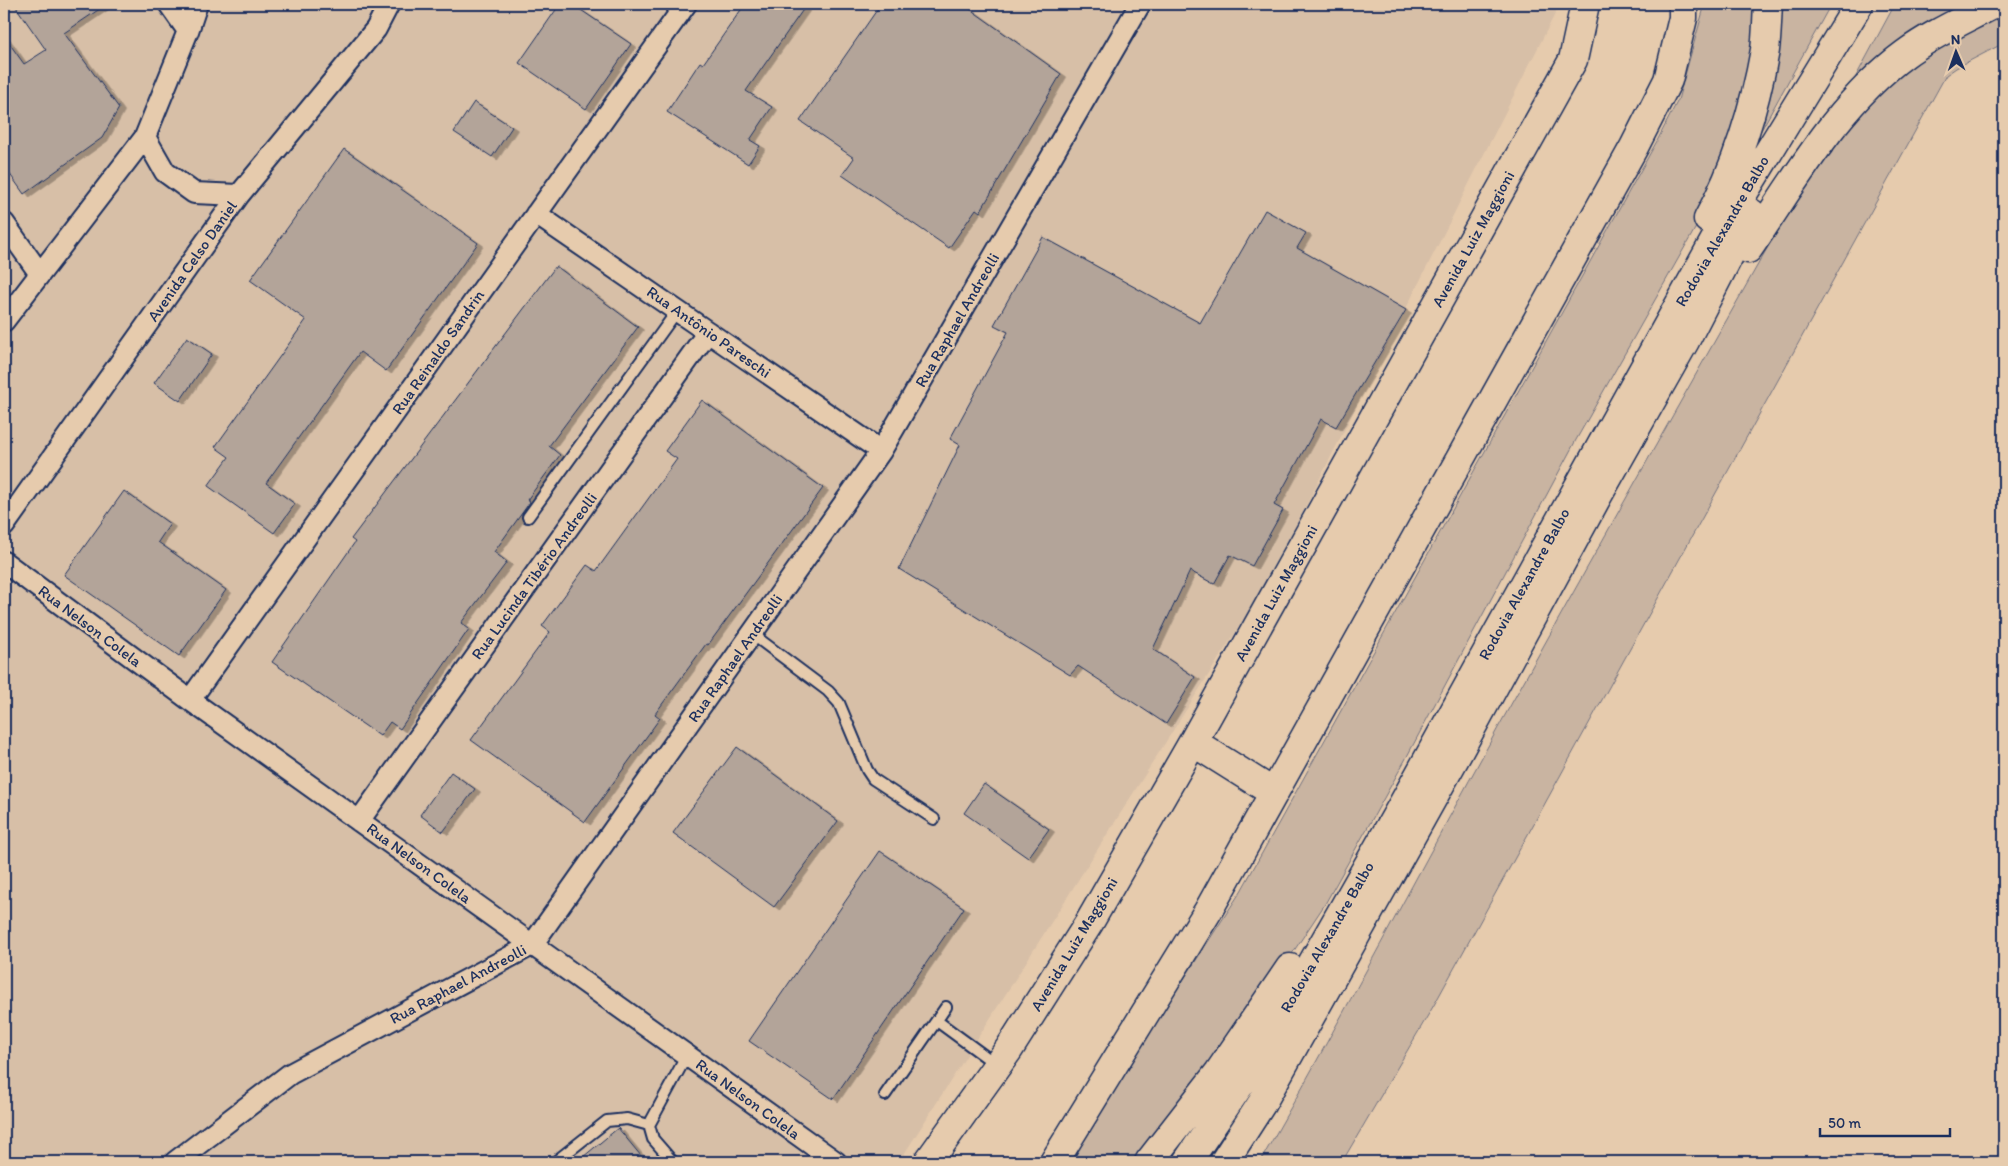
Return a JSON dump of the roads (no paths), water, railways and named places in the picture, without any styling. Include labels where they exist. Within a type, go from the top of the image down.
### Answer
[{"type":"main road","name":"Avenida Luiz Maggioni","points":[[928,1162],[997,1066],[1089,923],[1192,742],[1573,60],[1585,4]]},
{"type":"main road","points":[[1054,1162],[1208,910],[1634,147],[1668,80],[1683,18],[1683,4]]},
{"type":"main road","points":[[1495,635],[1565,490],[1677,274],[1722,194],[1745,133],[1765,49],[1768,4]]},
{"type":"main road","name":"Rodovia Alexandre Balbo","points":[[1187,1162],[1254,1062],[1403,804],[1716,238],[1859,4]]},
{"type":"main road","name":"Rodovia Alexandre Balbo","points":[[1224,1162],[1262,1104],[1460,751],[1596,497],[1685,341],[1859,4]]},
{"type":"main road","points":[[1685,341],[1850,104],[1905,54],[1994,4]]},
{"type":"main road","points":[[1192,742],[1274,793]]},
{"type":"main road","points":[[1149,1162],[1219,1072],[1403,804]]},
{"type":"main road","points":[[1245,1162],[1381,892]]},
{"type":"street","points":[[169,4],[188,31]]},
{"type":"street","points":[[4,321],[145,137],[197,4]]},
{"type":"street","name":"Avenida Celso Daniel","points":[[4,526],[239,195],[376,29],[389,4]]},
{"type":"street","name":"Rua Reinaldo Sandrin","points":[[190,700],[686,4]]},
{"type":"street","name":"Rua Raphael Andreolli","points":[[175,1162],[290,1074],[532,945],[881,451],[1140,4]]},
{"type":"street","points":[[145,137],[165,172],[194,193],[239,195]]},
{"type":"street","name":"Rua Antônio Pareschi","points":[[536,214],[881,451]]},
{"type":"street","points":[[4,223],[40,274]]},
{"type":"street","name":"Rua Lucinda Tibério Andreolli","points":[[359,821],[708,332]]},
{"type":"street","name":"Rua Nelson Colela","points":[[4,562],[190,700],[836,1162]]},
{"type":"lane","points":[[528,518],[677,310]]},
{"type":"lane","points":[[752,634],[828,691],[839,704],[873,780],[934,819]]},
{"type":"lane","points":[[885,1095],[946,1007]]},
{"type":"lane","points":[[937,1021],[997,1066]]},
{"type":"lane","points":[[673,1162],[653,1139],[649,1126],[687,1055]]},
{"type":"lane","points":[[555,1162],[606,1121],[627,1119],[649,1126]]}]
